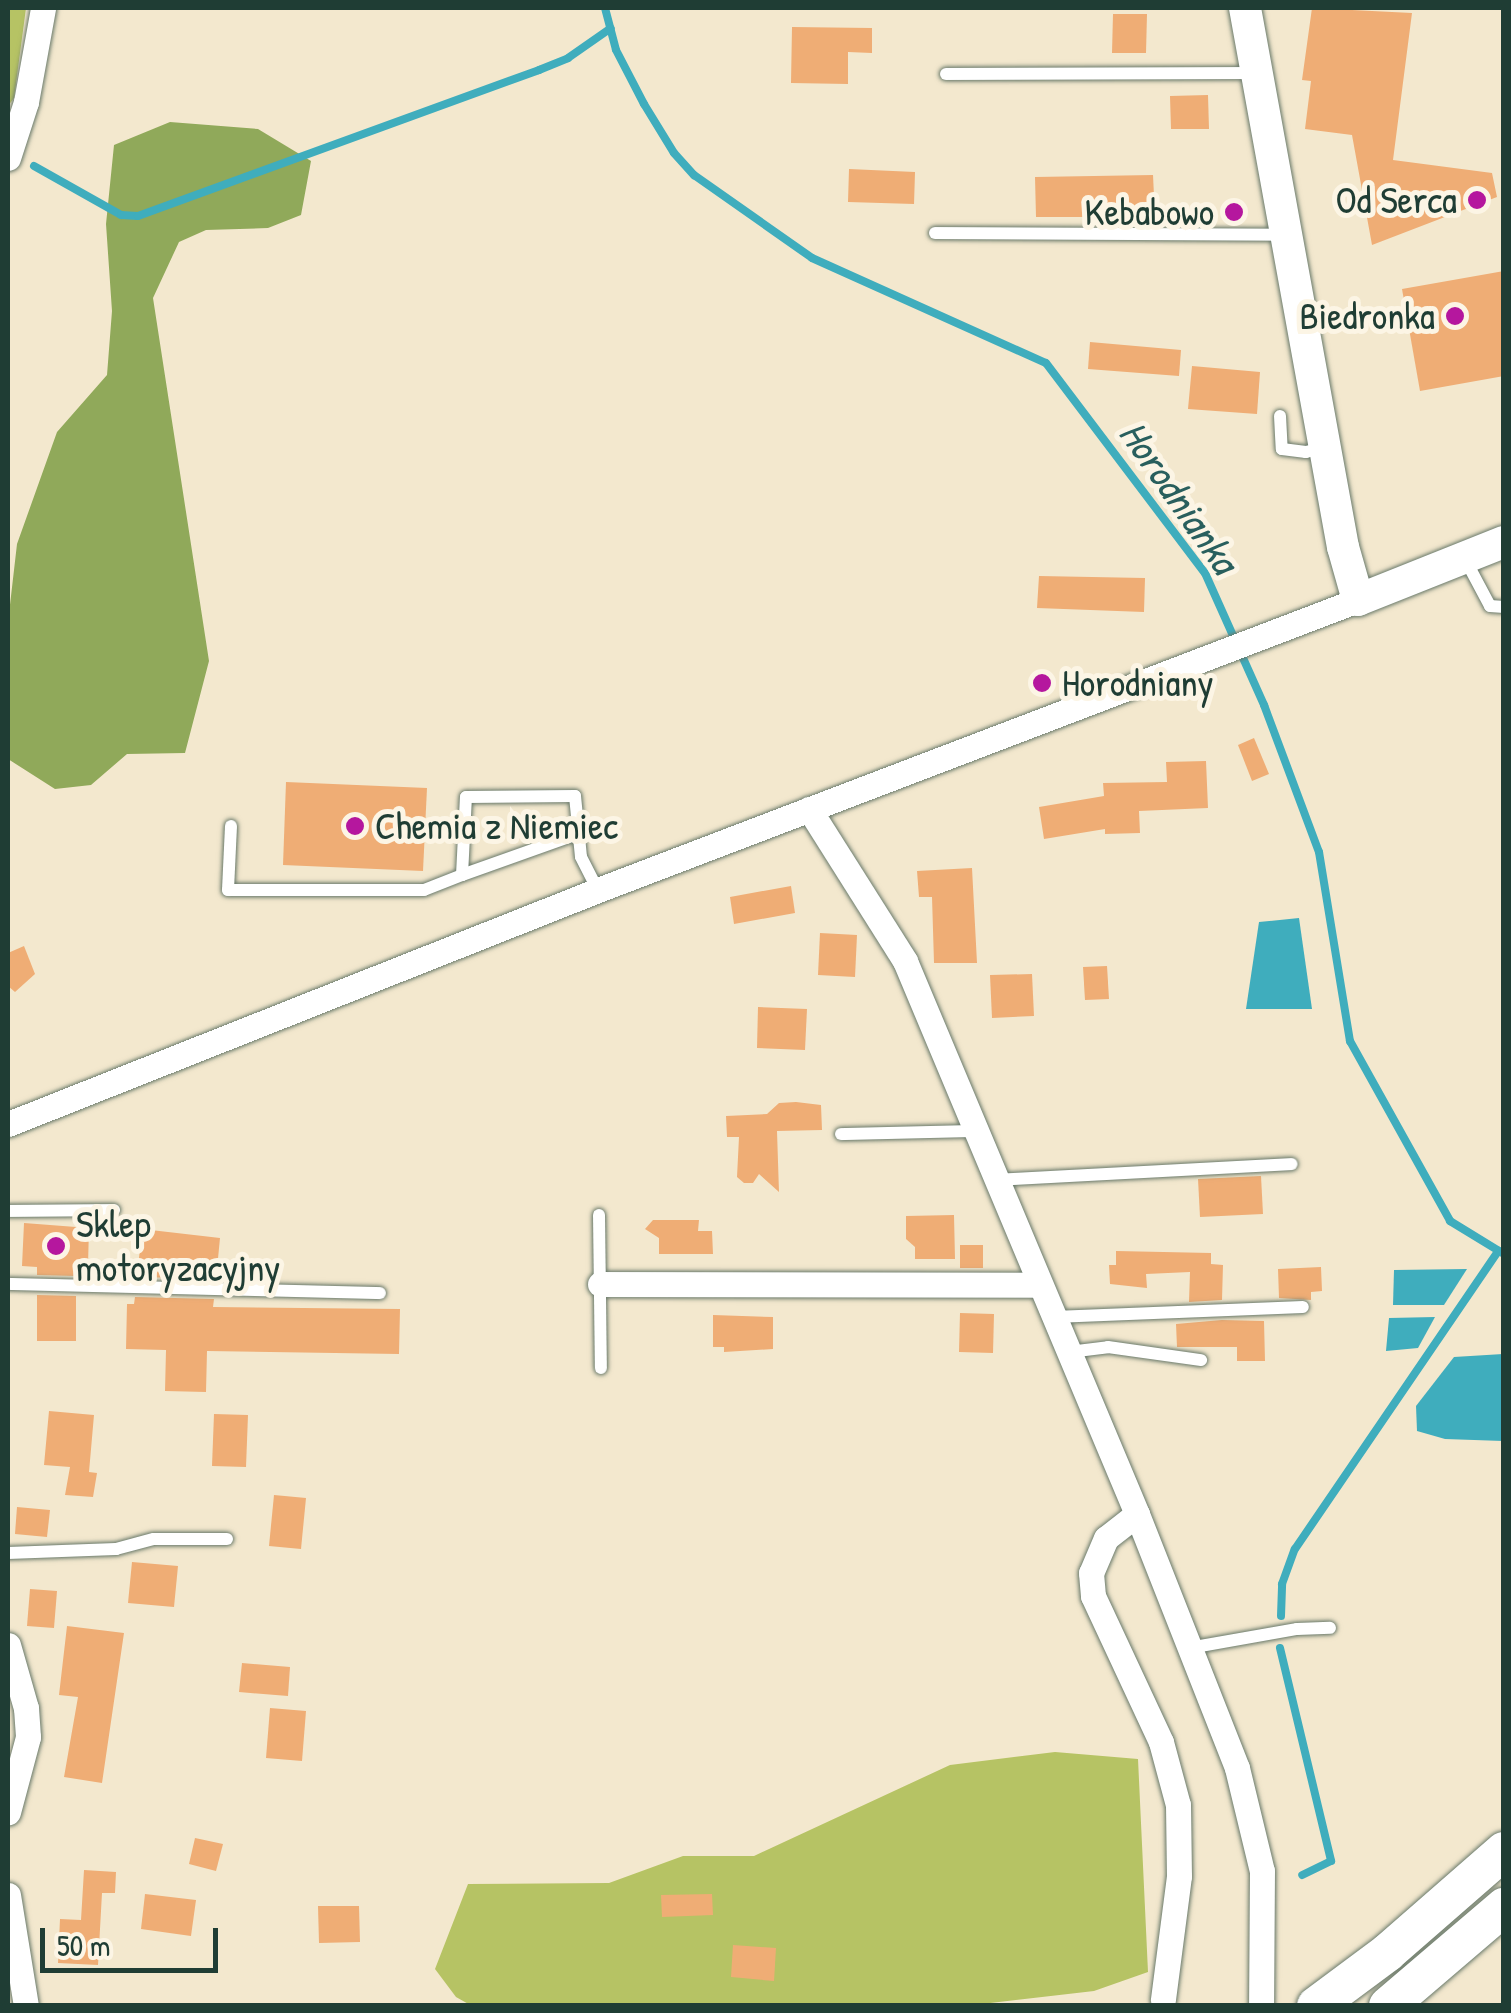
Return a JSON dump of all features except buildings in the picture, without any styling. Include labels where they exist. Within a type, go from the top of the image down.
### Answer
[{"type":"main road","points":[[1316,2006],[1387,1953],[1504,1850]]},
{"type":"main road","points":[[1388,2006],[1504,1908]]},
{"type":"street","points":[[8,158],[26,102],[43,8]]},
{"type":"street","points":[[1245,8],[1345,557],[1358,600]]},
{"type":"street","points":[[8,1124],[598,890],[1201,663],[1504,542]]},
{"type":"street","points":[[809,809],[905,962],[1136,1514],[1237,1768],[1262,1871],[1261,2006]]},
{"type":"street","points":[[600,1284],[1037,1284]]},
{"type":"street","points":[[1136,1514],[1106,1538],[1091,1573],[1092,1596],[1161,1742],[1178,1805],[1179,1876],[1163,2003]]},
{"type":"street","points":[[8,1645],[26,1708],[28,1737],[8,1812]]},
{"type":"street","points":[[8,1895],[26,2006]]},
{"type":"lane","points":[[946,74],[1258,73]]},
{"type":"lane","points":[[935,232],[1288,236]]},
{"type":"lane","points":[[1280,416],[1282,448],[1306,452],[1326,446]]},
{"type":"lane","points":[[1465,559],[1490,606],[1504,607]]},
{"type":"lane","points":[[462,875],[466,798],[575,796],[576,834],[598,890]]},
{"type":"lane","points":[[231,826],[228,890],[424,890],[576,834]]},
{"type":"lane","points":[[841,1134],[977,1131]]},
{"type":"lane","points":[[996,1180],[1292,1164]]},
{"type":"lane","points":[[8,1211],[114,1210]]},
{"type":"lane","points":[[600,1216],[600,1368]]},
{"type":"lane","points":[[8,1284],[380,1293]]},
{"type":"lane","points":[[1051,1317],[1303,1307]]},
{"type":"lane","points":[[1067,1352],[1108,1346],[1201,1360]]},
{"type":"lane","points":[[8,1553],[116,1550],[154,1539],[226,1540]]},
{"type":"lane","points":[[1189,1648],[1297,1629],[1330,1628]]},
{"type":"green space","points":[[8,8],[26,8],[14,98],[8,106]]},
{"type":"green space","points":[[170,122],[258,129],[311,161],[301,215],[268,228],[206,230],[179,242],[153,298],[209,661],[185,753],[127,754],[91,785],[55,789],[8,759],[8,622],[17,544],[57,432],[107,375],[112,311],[106,224],[114,145]]},
{"type":"green space","points":[[1055,1752],[1138,1759],[1148,1972],[1094,1991],[965,2006],[472,2006],[456,1997],[435,1969],[468,1884],[609,1883],[683,1856],[754,1856],[950,1765]]},
{"type":"water","points":[[1299,918],[1312,1009],[1246,1009],[1259,922]]},
{"type":"water","points":[[1467,1269],[1444,1305],[1393,1305],[1394,1270]]},
{"type":"water","points":[[1435,1317],[1418,1348],[1386,1351],[1389,1318]]},
{"type":"water","points":[[1503,1354],[1503,1441],[1445,1439],[1417,1431],[1416,1406],[1454,1357]]},
{"type":"waterway","name":"Horodnianka","points":[[605,8],[616,50],[644,104],[674,153],[694,175],[812,258],[1046,363],[1205,573],[1264,705],[1319,852],[1350,1041],[1450,1221],[1504,1254]]},
{"type":"waterway","points":[[34,166],[121,215],[138,216],[539,70],[568,58],[611,28]]},
{"type":"waterway","points":[[1281,1616],[1282,1584],[1295,1549],[1498,1251]]},
{"type":"waterway","points":[[1280,1648],[1331,1861],[1302,1875]]},
{"type":"place","name":"Od Serca","points":[[1477,200]]},
{"type":"place","name":"Kebabowo","points":[[1234,212]]},
{"type":"place","name":"Biedronka","points":[[1455,316]]},
{"type":"place","name":"Horodniany","points":[[1042,683]]},
{"type":"place","name":"Chemia z Niemiec","points":[[355,826]]},
{"type":"place","name":"Sklep motoryzacyjny","points":[[56,1246]]}]
